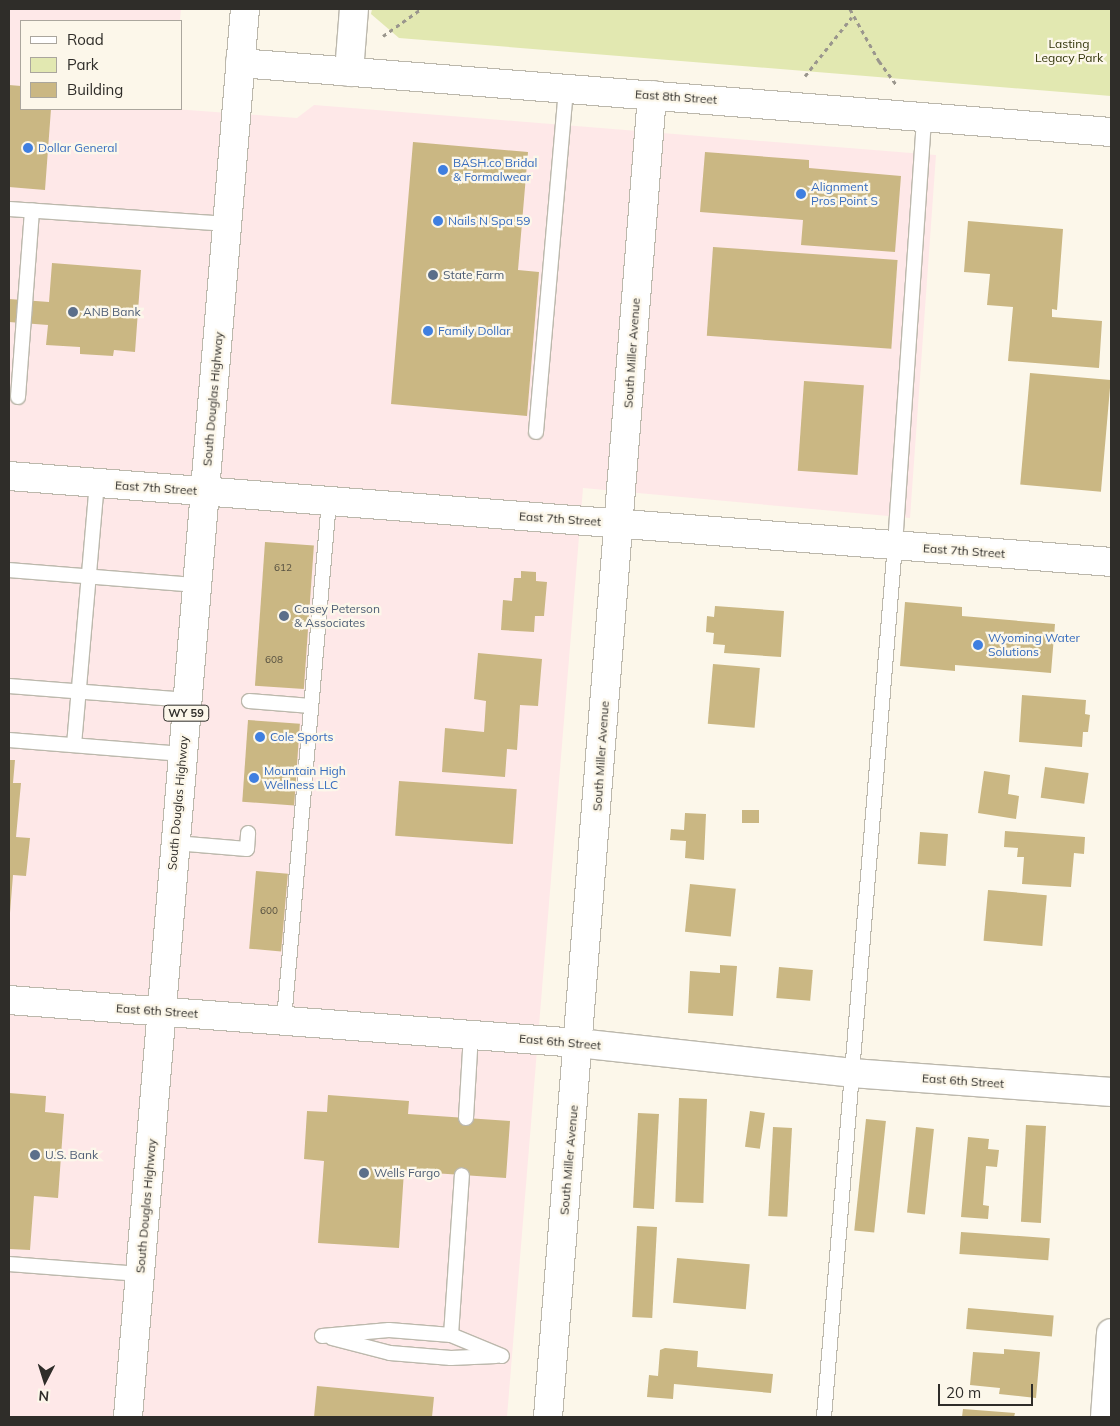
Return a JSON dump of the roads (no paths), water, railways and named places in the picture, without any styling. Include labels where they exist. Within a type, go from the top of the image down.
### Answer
[{"type":"street","name":"South Douglas Highway","points":[[128,1417],[245,9]]},
{"type":"street","points":[[349,72],[354,9]]},
{"type":"street","name":"East 8th Street","points":[[240,63],[1111,132]]},
{"type":"street","name":"South Miller Avenue","points":[[548,1417],[652,95]]},
{"type":"street","name":"East 7th Street","points":[[9,476],[1111,562]]},
{"type":"street","name":"East 6th Street","points":[[9,1000],[578,1043],[852,1073],[1111,1092]]},
{"type":"street","points":[[1105,1417],[1111,1333]]},
{"type":"lane","points":[[536,432],[566,89]]},
{"type":"lane","points":[[824,1417],[895,545],[924,117]]},
{"type":"lane","points":[[9,209],[228,224]]},
{"type":"lane","points":[[18,397],[32,211]]},
{"type":"lane","points":[[74,746],[97,483]]},
{"type":"lane","points":[[284,1020],[329,501]]},
{"type":"lane","points":[[9,570],[196,585]]},
{"type":"lane","points":[[9,686],[187,700]]},
{"type":"lane","points":[[249,701],[311,706]]},
{"type":"lane","points":[[9,740],[182,754]]},
{"type":"lane","points":[[175,843],[247,849],[248,833]]},
{"type":"lane","points":[[466,1118],[471,1035]]},
{"type":"lane","points":[[451,1335],[462,1175]]},
{"type":"lane","points":[[9,1264],[140,1274]]},
{"type":"lane","points":[[389,1330],[451,1335],[502,1356],[451,1358],[390,1353],[322,1336],[389,1330]]},
{"type":"place","name":"Dollar General","points":[[28,148]]},
{"type":"place","name":"BASH.co Bridal & Formalwear","points":[[443,170]]},
{"type":"place","name":"Alignment Pros Point S","points":[[801,194]]},
{"type":"place","name":"Nails N Spa 59","points":[[438,221]]},
{"type":"place","name":"State Farm","points":[[433,275]]},
{"type":"place","name":"ANB Bank","points":[[73,312]]},
{"type":"place","name":"Family Dollar","points":[[428,331]]},
{"type":"place","name":"Casey Peterson & Associates","points":[[284,616]]},
{"type":"place","name":"Wyoming Water Solutions","points":[[978,645]]},
{"type":"place","name":"Cole Sports","points":[[260,737]]},
{"type":"place","name":"Mountain High Wellness LLC","points":[[254,778]]},
{"type":"place","name":"U.S. Bank","points":[[35,1155]]},
{"type":"place","name":"Wells Fargo","points":[[364,1173]]},
{"type":"park label","name":"Lasting Legacy Park","points":[[1069,51]]}]
